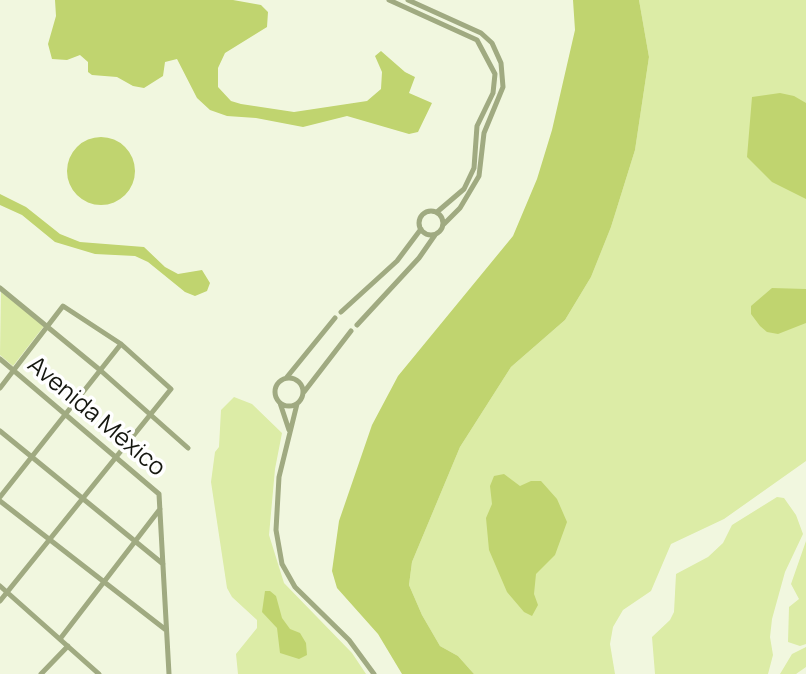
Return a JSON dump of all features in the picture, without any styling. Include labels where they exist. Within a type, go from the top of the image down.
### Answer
[{"type":"street","points":[[389,0],[477,40],[495,75],[493,93],[477,126],[474,168],[464,188],[437,212]]},
{"type":"street","points":[[357,325],[419,258],[435,234],[460,208],[480,176],[484,133],[503,87],[501,63],[492,43],[481,33],[408,0]]},
{"type":"street","points":[[435,234],[427,234],[421,229],[419,221],[423,214],[430,210],[437,212],[444,224]]},
{"type":"street","points":[[341,312],[397,261],[421,229]]},
{"type":"street","points":[[0,288],[100,370],[188,448]]},
{"type":"street","points":[[0,387],[63,306],[121,344],[171,389],[0,601]]},
{"type":"street","points":[[289,430],[275,391],[278,382],[287,377],[335,318]]},
{"type":"street","points":[[351,331],[297,404],[289,430],[277,502],[278,549],[282,564],[295,587],[349,640],[374,674]]},
{"type":"street","points":[[121,344],[0,498],[166,630]]},
{"type":"street","name":"Avenida México","points":[[0,359],[157,490],[169,674]]},
{"type":"street","points":[[287,377],[299,381],[304,392]]},
{"type":"street","points":[[280,403],[289,406],[297,404]]},
{"type":"street","points":[[0,431],[163,564]]},
{"type":"street","points":[[60,639],[160,509]]},
{"type":"street","points":[[0,586],[99,674]]},
{"type":"street","points":[[41,674],[68,646]]},
{"type":"shaded area","points":[[55,0],[233,0],[261,5],[268,12],[267,27],[225,53],[218,68],[218,87],[231,101],[241,104],[294,112],[367,101],[381,89],[382,72],[375,56],[381,51],[405,72],[415,77],[409,93],[432,103],[418,132],[409,134],[347,116],[303,127],[256,118],[227,116],[210,110],[197,98],[177,59],[165,62],[163,76],[144,88],[133,86],[117,77],[92,75],[88,72],[88,62],[80,55],[67,60],[52,59],[48,44],[56,16]]},
{"type":"shaded area","points":[[573,0],[639,0],[649,57],[635,150],[611,227],[591,277],[565,320],[511,367],[460,447],[412,562],[409,585],[422,615],[440,646],[458,656],[474,674],[402,674],[378,634],[337,588],[332,571],[339,521],[372,425],[398,376],[513,236],[537,179],[552,130],[575,30]]},
{"type":"shaded area","points":[[639,0],[806,0],[806,461],[724,519],[671,544],[651,591],[623,610],[613,627],[610,644],[615,674],[474,674],[458,656],[440,646],[422,615],[409,585],[412,562],[460,447],[511,367],[565,320],[591,277],[611,227],[635,150],[649,57]]},
{"type":"shaded area","points":[[780,93],[794,96],[806,103],[806,199],[772,182],[747,157],[752,97]]},
{"type":"shaded area","points":[[101,137],[114,140],[125,147],[132,158],[135,171],[132,184],[125,195],[114,202],[101,205],[88,202],[77,195],[70,184],[67,171],[70,158],[77,147],[88,140]]},
{"type":"shaded area","points":[[0,194],[26,207],[60,234],[80,242],[144,247],[165,267],[178,274],[202,270],[210,283],[207,291],[195,296],[185,292],[148,262],[135,256],[95,254],[55,242],[22,215],[0,205]]},
{"type":"shaded area","points":[[772,288],[806,289],[806,323],[778,334],[767,332],[760,326],[751,314],[751,306]]},
{"type":"shaded area","points":[[1,291],[44,326],[13,366],[0,355]]},
{"type":"shaded area","points":[[234,397],[252,404],[282,433],[275,469],[269,535],[284,583],[352,653],[366,674],[238,674],[236,654],[257,628],[257,620],[232,597],[227,588],[211,482],[215,452],[219,447],[221,410]]},
{"type":"shaded area","points":[[504,474],[520,486],[531,481],[541,481],[557,499],[567,522],[555,555],[536,574],[534,594],[538,605],[532,616],[524,612],[507,592],[489,550],[486,518],[492,504],[490,486],[494,476]]},
{"type":"shaded area","points":[[777,497],[784,498],[796,515],[803,534],[785,572],[772,619],[770,637],[773,655],[768,674],[655,674],[652,637],[670,620],[674,612],[676,574],[708,557],[723,543],[732,525]]},
{"type":"shaded area","points":[[806,541],[806,644],[800,646],[788,642],[789,607],[799,599],[791,584]]},
{"type":"shaded area","points":[[265,591],[276,596],[282,618],[290,629],[300,633],[306,643],[307,655],[299,659],[280,653],[277,628],[262,612]]},
{"type":"shaded area","points":[[806,647],[806,667],[796,674],[780,674],[792,654]]}]
